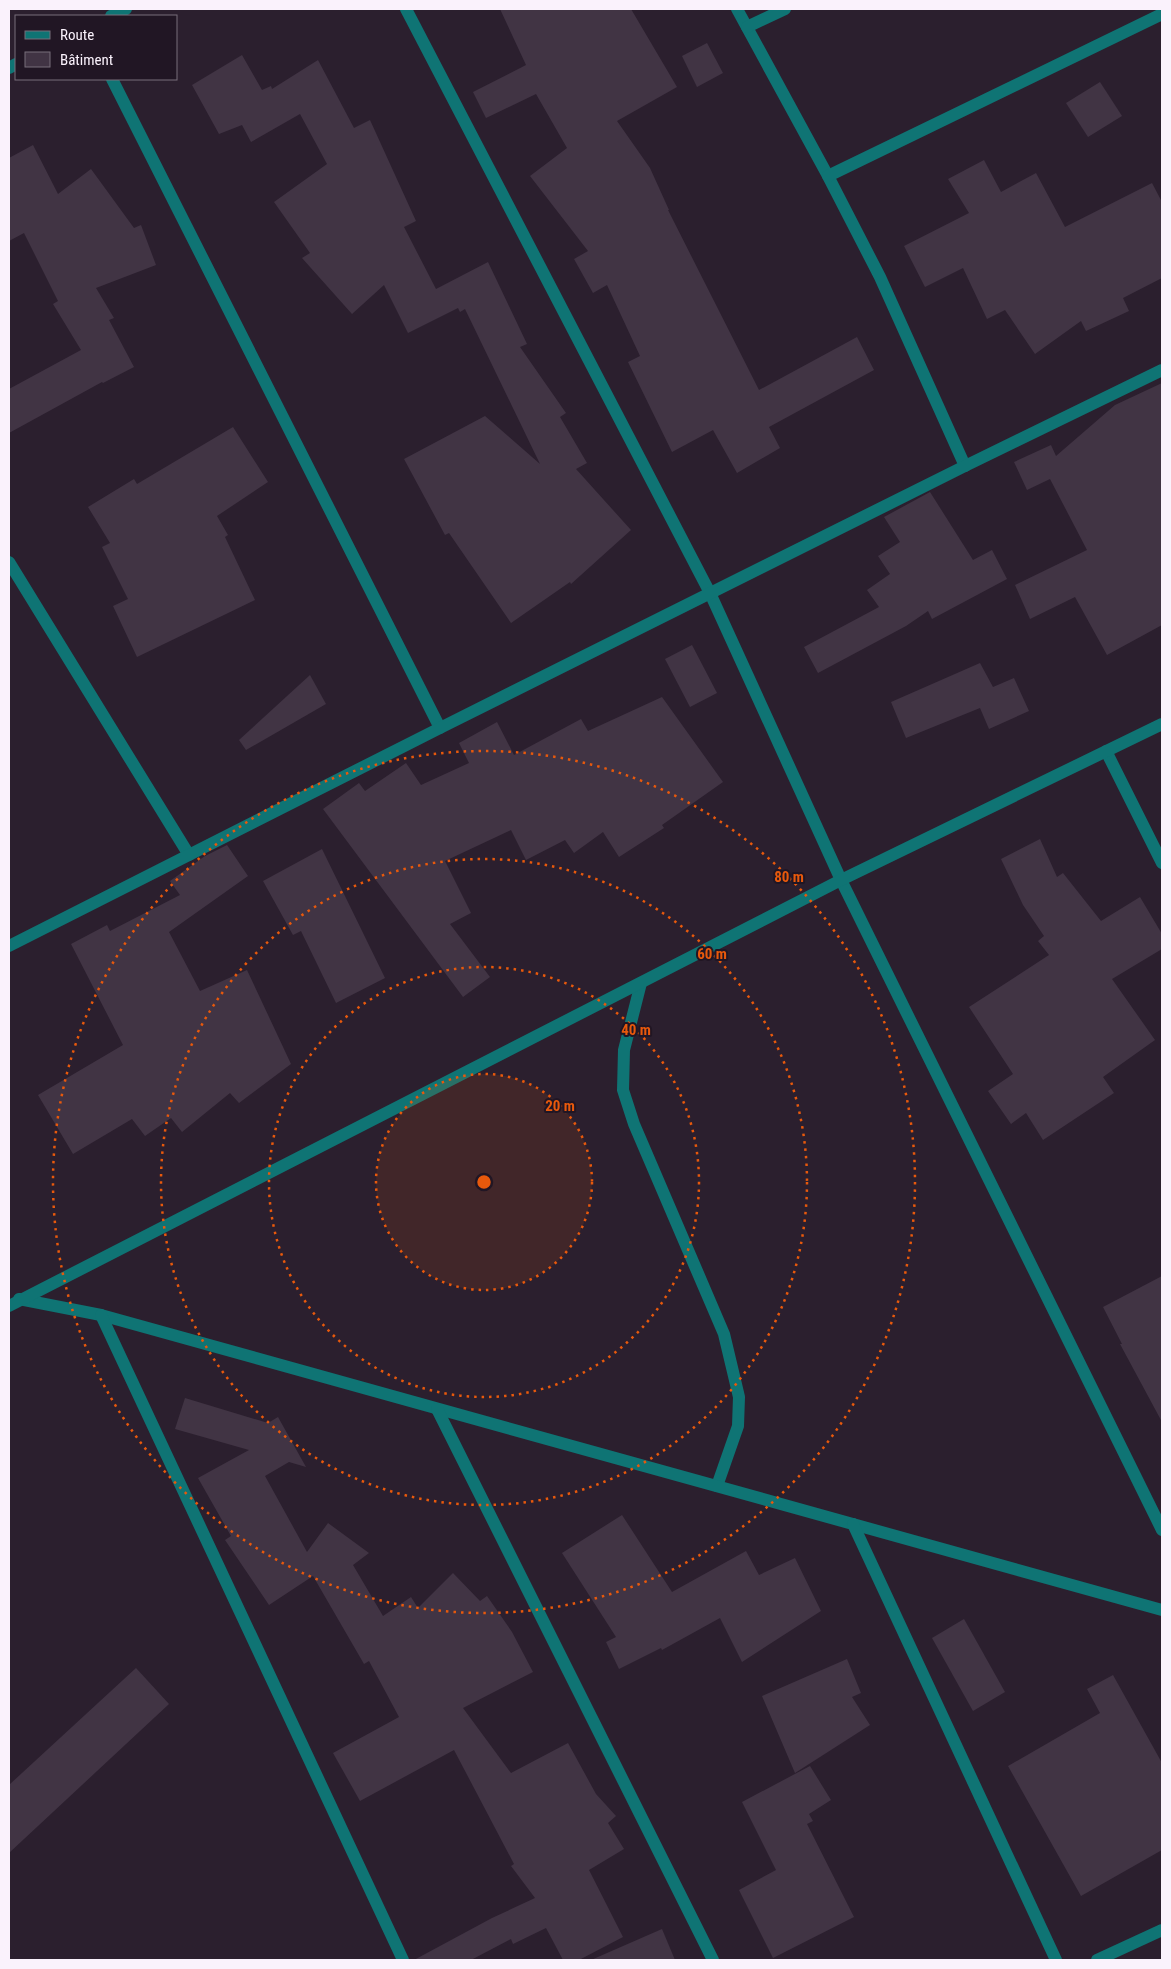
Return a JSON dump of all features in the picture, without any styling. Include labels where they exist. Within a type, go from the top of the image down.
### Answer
[{"type":"street","points":[[113,15],[126,9]]},
{"type":"street","points":[[406,9],[710,593],[841,880],[1162,1530]]},
{"type":"street","points":[[737,9],[828,176],[880,277],[965,466]]},
{"type":"street","points":[[747,27],[785,9]]},
{"type":"street","points":[[828,176],[1162,14]]},
{"type":"street","points":[[113,80],[440,728]]},
{"type":"street","points":[[9,946],[710,593],[1162,370]]},
{"type":"street","points":[[9,562],[189,855]]},
{"type":"street","points":[[9,1306],[15,1298],[642,983],[841,880],[1162,724]]},
{"type":"street","points":[[1106,751],[1162,863]]},
{"type":"street","points":[[642,983],[624,1050],[623,1090],[634,1124],[724,1334],[739,1397],[738,1426],[718,1486]]},
{"type":"street","points":[[15,1298],[101,1315],[1162,1610]]},
{"type":"street","points":[[101,1315],[403,1960]]},
{"type":"street","points":[[437,1408],[713,1960]]},
{"type":"street","points":[[853,1524],[1056,1960]]},
{"type":"street","points":[[1098,1960],[1162,1930]]},
{"type":"building","points":[[500,9],[631,9],[677,87],[617,121],[650,168],[668,210],[759,390],[857,337],[874,370],[769,427],[780,448],[737,473],[713,430],[672,452],[628,362],[640,356],[607,285],[593,293],[574,259],[588,251],[530,176],[567,148],[536,94],[486,118],[473,92],[526,65]]},
{"type":"building","points":[[707,43],[723,73],[697,87],[682,56]]},
{"type":"building","points":[[242,55],[262,90],[271,86],[272,89],[318,60],[354,128],[370,120],[416,221],[404,227],[436,289],[488,262],[527,344],[520,347],[566,413],[560,417],[587,463],[576,469],[631,530],[571,584],[570,582],[511,623],[449,533],[445,535],[404,459],[485,416],[540,464],[465,309],[460,312],[458,308],[408,333],[384,285],[352,314],[302,258],[310,253],[274,202],[327,164],[300,114],[251,142],[242,125],[219,134],[192,85]]},
{"type":"building","points":[[1100,82],[1122,116],[1088,137],[1066,103]]},
{"type":"building","points":[[33,145],[58,194],[91,169],[134,228],[141,225],[156,265],[96,288],[114,318],[109,320],[134,367],[102,382],[9,433],[9,389],[81,350],[53,304],[58,301],[24,233],[9,241],[9,158]]},
{"type":"building","points":[[984,160],[1001,192],[1036,173],[1065,227],[1152,183],[1162,202],[1162,278],[1123,298],[1129,311],[1086,331],[1081,321],[1035,354],[1005,310],[987,319],[963,268],[925,287],[904,246],[969,213],[948,179]]},
{"type":"building","points":[[1162,383],[1162,625],[1107,655],[1075,597],[1030,619],[1015,585],[1087,550],[1050,479],[1027,490],[1014,462],[1051,445],[1056,456],[1115,405]]},
{"type":"building","points":[[233,427],[268,482],[217,516],[228,535],[225,537],[255,600],[137,657],[113,606],[128,599],[102,547],[110,543],[88,507],[134,479],[137,484]]},
{"type":"building","points":[[930,492],[973,560],[992,550],[1007,579],[932,619],[928,611],[906,626],[818,673],[804,647],[879,607],[867,590],[890,574],[878,556],[900,542],[884,517]]},
{"type":"building","points":[[692,645],[717,693],[690,707],[665,659]]},
{"type":"building","points":[[980,663],[993,687],[1014,678],[1029,711],[989,729],[980,708],[906,738],[891,702]]},
{"type":"building","points":[[310,675],[326,704],[246,750],[239,740]]},
{"type":"building","points":[[662,697],[723,782],[662,825],[664,828],[619,857],[603,832],[574,853],[565,840],[526,860],[511,830],[445,861],[471,913],[450,924],[490,977],[463,997],[323,809],[359,783],[365,791],[406,763],[421,785],[469,763],[459,743],[497,722],[514,755],[581,719],[588,731]]},
{"type":"building","points":[[1040,839],[1057,877],[1063,873],[1101,921],[1140,897],[1162,934],[1162,949],[1112,979],[1155,1040],[1103,1077],[1114,1093],[1043,1140],[1026,1113],[1011,1124],[988,1091],[1013,1074],[969,1007],[1049,955],[1038,941],[1044,936],[1023,905],[1001,859]]},
{"type":"building","points":[[227,845],[248,876],[169,932],[200,991],[247,970],[291,1064],[239,1103],[230,1093],[182,1132],[171,1118],[145,1136],[132,1119],[73,1154],[38,1095],[123,1045],[71,944],[107,925],[110,931],[180,895],[170,881],[205,856]]},
{"type":"building","points":[[322,849],[385,978],[336,1003],[301,931],[293,935],[263,881]]},
{"type":"building","points":[[1162,1276],[1162,1422],[1120,1344],[1122,1344],[1103,1307]]},
{"type":"building","points":[[185,1398],[268,1423],[278,1417],[306,1467],[289,1462],[265,1476],[307,1552],[328,1523],[369,1553],[353,1565],[383,1616],[411,1597],[418,1608],[453,1573],[480,1601],[487,1596],[512,1632],[533,1672],[463,1708],[511,1773],[568,1743],[596,1794],[616,1816],[608,1823],[624,1849],[589,1870],[623,1937],[579,1960],[563,1960],[546,1928],[513,1944],[511,1939],[471,1960],[414,1960],[492,1918],[535,1898],[511,1866],[514,1864],[454,1750],[360,1801],[333,1753],[399,1717],[369,1661],[364,1664],[313,1576],[269,1605],[225,1540],[231,1536],[198,1478],[249,1450],[175,1429]]},
{"type":"building","points":[[622,1515],[672,1592],[746,1551],[759,1575],[795,1558],[821,1611],[742,1662],[720,1618],[662,1650],[661,1648],[619,1669],[606,1642],[616,1637],[562,1553]]},
{"type":"building","points":[[964,1619],[1005,1692],[973,1711],[932,1638]]},
{"type":"building","points":[[847,1659],[861,1693],[852,1697],[870,1725],[795,1773],[762,1696]]},
{"type":"building","points":[[136,1668],[169,1704],[9,1853],[9,1785]]},
{"type":"building","points":[[1113,1675],[1162,1763],[1162,1850],[1081,1896],[1008,1766],[1100,1713],[1087,1689]]},
{"type":"building","points":[[810,1766],[831,1800],[809,1814],[813,1821],[807,1824],[854,1917],[773,1958],[739,1890],[776,1870],[742,1802]]},
{"type":"building","points":[[662,1929],[675,1960],[591,1960]]}]
